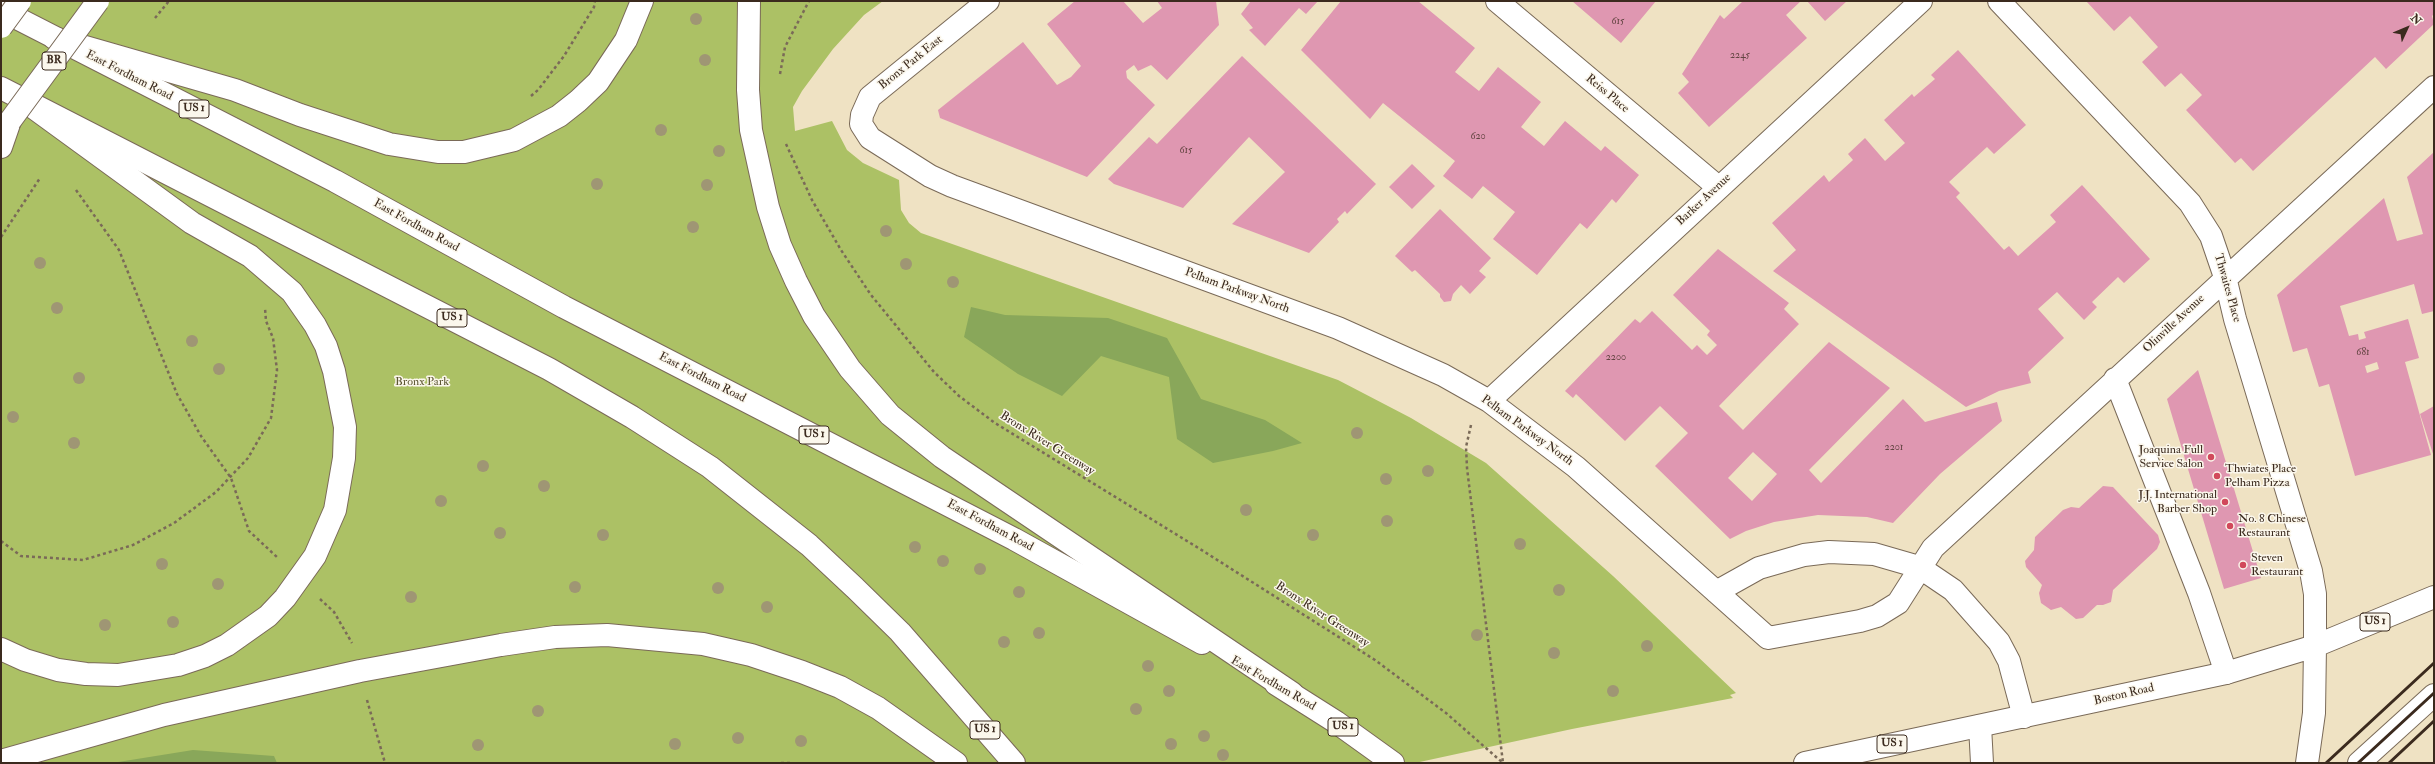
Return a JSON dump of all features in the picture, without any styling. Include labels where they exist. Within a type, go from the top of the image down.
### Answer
[{"type":"main road","points":[[1,27],[20,1]]},
{"type":"main road","name":"BR","points":[[5,128],[98,1]]},
{"type":"main road","points":[[54,38],[235,90],[307,117],[388,144],[438,152],[464,152],[514,140],[545,124],[578,100],[598,82],[626,40],[642,1]]},
{"type":"main road","points":[[749,1],[748,90],[751,130],[768,207],[780,245],[796,281],[814,316],[850,369],[890,414],[942,457],[1292,693]]},
{"type":"main road","name":"Bronx Park East","points":[[870,138],[861,124],[862,115],[870,97],[988,1]]},
{"type":"main road","name":"Reiss Place","points":[[1497,1],[1718,187]]},
{"type":"main road","name":"Barker Avenue","points":[[1489,401],[1718,187],[1921,1]]},
{"type":"main road","name":"Thwaites Place","points":[[1999,1],[2190,203],[2211,236],[2225,277],[2235,319],[2311,571],[2315,594],[2314,713],[2307,763]]},
{"type":"main road","name":"East Fordham Road","points":[[1,10],[335,181],[564,307],[1014,539],[1292,693],[1393,763]]},
{"type":"main road","name":"Olinville Avenue","points":[[1919,567],[1933,548],[2225,277],[2434,86]]},
{"type":"main road","points":[[1,650],[25,660],[58,670],[86,674],[118,675],[178,665],[205,656],[227,645],[268,616],[300,579],[314,556],[335,510],[344,458],[345,427],[341,397],[326,346],[315,325],[292,292],[250,256],[192,223],[10,93]]},
{"type":"main road","name":"US 1","points":[[10,93],[550,369],[625,413],[710,467],[809,545],[855,588],[900,632],[1014,763]]},
{"type":"main road","points":[[1,148],[5,128]]},
{"type":"main road","name":"Pelham Parkway North","points":[[870,138],[930,176],[952,186],[1338,328],[1444,375],[1489,401],[1576,467],[1768,638],[1877,616],[1898,603],[1919,567]]},
{"type":"main road","points":[[2115,379],[2199,593],[2226,672]]},
{"type":"main road","points":[[1716,592],[1759,568],[1782,560],[1804,555],[1829,552],[1874,554],[1919,567],[1954,590],[1999,642],[2009,661],[2024,717]]},
{"type":"main road","name":"Boston Road","points":[[1805,763],[2024,717],[2226,672],[2315,646],[2434,597]]},
{"type":"main road","points":[[1,760],[164,715],[360,671],[434,656],[555,637],[607,635],[703,644],[752,655],[840,687],[878,708],[956,763]]},
{"type":"main road","points":[[2359,763],[2434,695]]},
{"type":"main road","points":[[1980,726],[1982,763]]},
{"type":"path","points":[[155,18],[169,1]]},
{"type":"path","points":[[526,99],[538,90],[564,56],[594,7],[595,1]]},
{"type":"path","points":[[780,79],[785,47],[809,1]]},
{"type":"path","name":"Bronx River Greenway","points":[[784,136],[796,170],[841,250],[901,333],[934,372],[959,396],[994,422],[1200,549],[1375,660],[1446,713],[1503,763]]},
{"type":"path","points":[[1,237],[40,178]]},
{"type":"path","points":[[76,190],[119,250],[178,394],[201,436],[231,478],[249,531],[334,612],[356,651],[385,763]]},
{"type":"path","points":[[1,541],[21,556],[83,560],[133,544],[174,523],[216,492],[231,478],[248,458],[271,418],[277,370],[273,338],[266,321],[264,305]]},
{"type":"path","points":[[1489,401],[1474,418],[1467,431],[1466,447],[1503,763]]},
{"type":"path","points":[[782,763],[793,763]]},
{"type":"green space","name":"Bronx Park","points":[[1,1],[883,1],[864,15],[833,49],[802,91],[793,107],[795,131],[832,121],[847,150],[863,163],[899,180],[901,210],[909,223],[921,233],[1338,380],[1411,418],[1486,463],[1613,576],[1736,693],[1730,695],[1733,698],[1572,729],[1415,763],[1,763]]},
{"type":"green space","points":[[971,307],[1005,315],[1108,318],[1167,338],[1201,399],[1265,420],[1302,443],[1273,451],[1213,463],[1177,439],[1169,377],[1101,356],[1062,396],[1018,374],[964,337]]},
{"type":"green space","points":[[193,750],[274,756],[277,763],[112,763]]},
{"type":"building","points":[[1075,1],[1123,1],[1143,23],[1162,8],[1157,1],[1216,1],[1219,25],[1167,80],[1151,65],[1138,71],[1134,65],[1126,71],[1127,78],[1155,105],[1087,177],[940,118],[938,110],[1023,42],[1057,85],[1071,77],[1081,66],[1047,24]]},
{"type":"building","points":[[1251,1],[1318,1],[1306,14],[1299,8],[1265,46],[1249,30],[1253,28],[1241,14]]},
{"type":"building","points":[[1341,1],[1418,1],[1475,48],[1455,72],[1479,91],[1498,67],[1541,102],[1521,127],[1544,146],[1565,121],[1601,151],[1605,146],[1639,175],[1616,203],[1612,199],[1587,229],[1580,223],[1537,275],[1493,239],[1515,212],[1483,186],[1472,199],[1443,176],[1455,161],[1383,103],[1370,119],[1301,50]]},
{"type":"building","points":[[1572,1],[1656,1],[1621,43]]},
{"type":"building","points":[[1743,1],[1801,1],[1786,15],[1807,38],[1709,127],[1678,93],[1689,82],[1682,74],[1720,15],[1724,19]]},
{"type":"building","points":[[1807,1],[1847,1],[1825,21]]},
{"type":"building","points":[[2086,1],[2434,1],[2434,14],[2432,16],[2434,24],[2386,69],[2375,57],[2253,171],[2241,158],[2235,163],[2186,110],[2202,95],[2181,73],[2165,87],[2142,62],[2158,47],[2130,16],[2114,31]]},
{"type":"building","points":[[1958,50],[2026,125],[1994,154],[1987,147],[1949,182],[1960,193],[1956,197],[2004,250],[2009,246],[2018,256],[2056,222],[2050,215],[2082,185],[2150,259],[2124,283],[2118,277],[2092,302],[2097,307],[2084,320],[2057,292],[2038,309],[2064,338],[2028,372],[2031,383],[1999,391],[1966,407],[1773,271],[1796,250],[1772,223],[1824,175],[1829,182],[1853,160],[1848,154],[1865,138],[1885,161],[1905,143],[1884,120],[1912,94],[1914,97],[1935,79],[1931,75]]},
{"type":"building","points":[[1242,56],[1376,184],[1347,214],[1345,211],[1337,219],[1339,222],[1309,253],[1232,224],[1285,172],[1249,137],[1183,208],[1114,184],[1108,179],[1149,137],[1157,144]]},
{"type":"building","points":[[2434,152],[2434,311],[2422,314],[2414,284],[2340,306],[2349,336],[2358,334],[2359,340],[2366,338],[2364,332],[2408,319],[2419,358],[2405,362],[2431,455],[2355,476],[2329,384],[2319,387],[2307,348],[2293,352],[2277,295],[2384,198],[2397,241],[2423,234],[2407,177]],"holes":[[[2377,362],[2379,369],[2367,373],[2365,366]]]},
{"type":"building","points":[[1412,164],[1435,186],[1412,209],[1389,187]]},
{"type":"building","points":[[1440,209],[1491,258],[1479,271],[1486,277],[1470,294],[1461,285],[1453,294],[1451,301],[1444,302],[1440,297],[1440,294],[1415,270],[1412,272],[1395,256]]},
{"type":"building","points":[[1718,249],[1789,303],[1784,309],[1799,324],[1719,406],[1743,430],[1829,342],[1890,388],[1809,470],[1821,483],[1903,399],[1925,422],[1997,402],[2002,421],[1940,474],[1893,523],[1867,517],[1818,515],[1774,522],[1746,531],[1730,539],[1655,466],[1688,433],[1660,406],[1625,441],[1576,394],[1573,398],[1565,391],[1635,319],[1640,323],[1652,311],[1692,350],[1697,345],[1707,355],[1717,345],[1707,335],[1710,331],[1673,295]],"holes":[[[1753,452],[1777,474],[1752,501],[1728,478]]]},
{"type":"building","points":[[2198,370],[2261,578],[2224,589],[2167,399]]},
{"type":"building","points":[[2434,406],[2434,457],[2420,414]]},
{"type":"building","points":[[2103,486],[2113,487],[2158,535],[2160,542],[2157,549],[2113,590],[2111,602],[2103,605],[2097,605],[2083,618],[2076,619],[2061,607],[2051,610],[2041,603],[2039,593],[2042,585],[2026,567],[2025,561],[2034,550],[2035,537],[2063,510],[2071,507],[2079,508]]},
{"type":"railway","points":[[2326,763],[2434,663]]},
{"type":"railway","points":[[2358,763],[2434,693]]},
{"type":"railway","points":[[2389,763],[2434,721]]},
{"type":"place","name":"Joaquina Full Service Salon","points":[[2211,457]]},
{"type":"place","name":"Thwiates Place Pelham Pizza","points":[[2217,476]]},
{"type":"place","name":"J.J. International Barber Shop","points":[[2225,502]]},
{"type":"place","name":"No. 8 Chinese Restaurant","points":[[2230,526]]},
{"type":"place","name":"Steven Restaurant","points":[[2243,565]]}]
